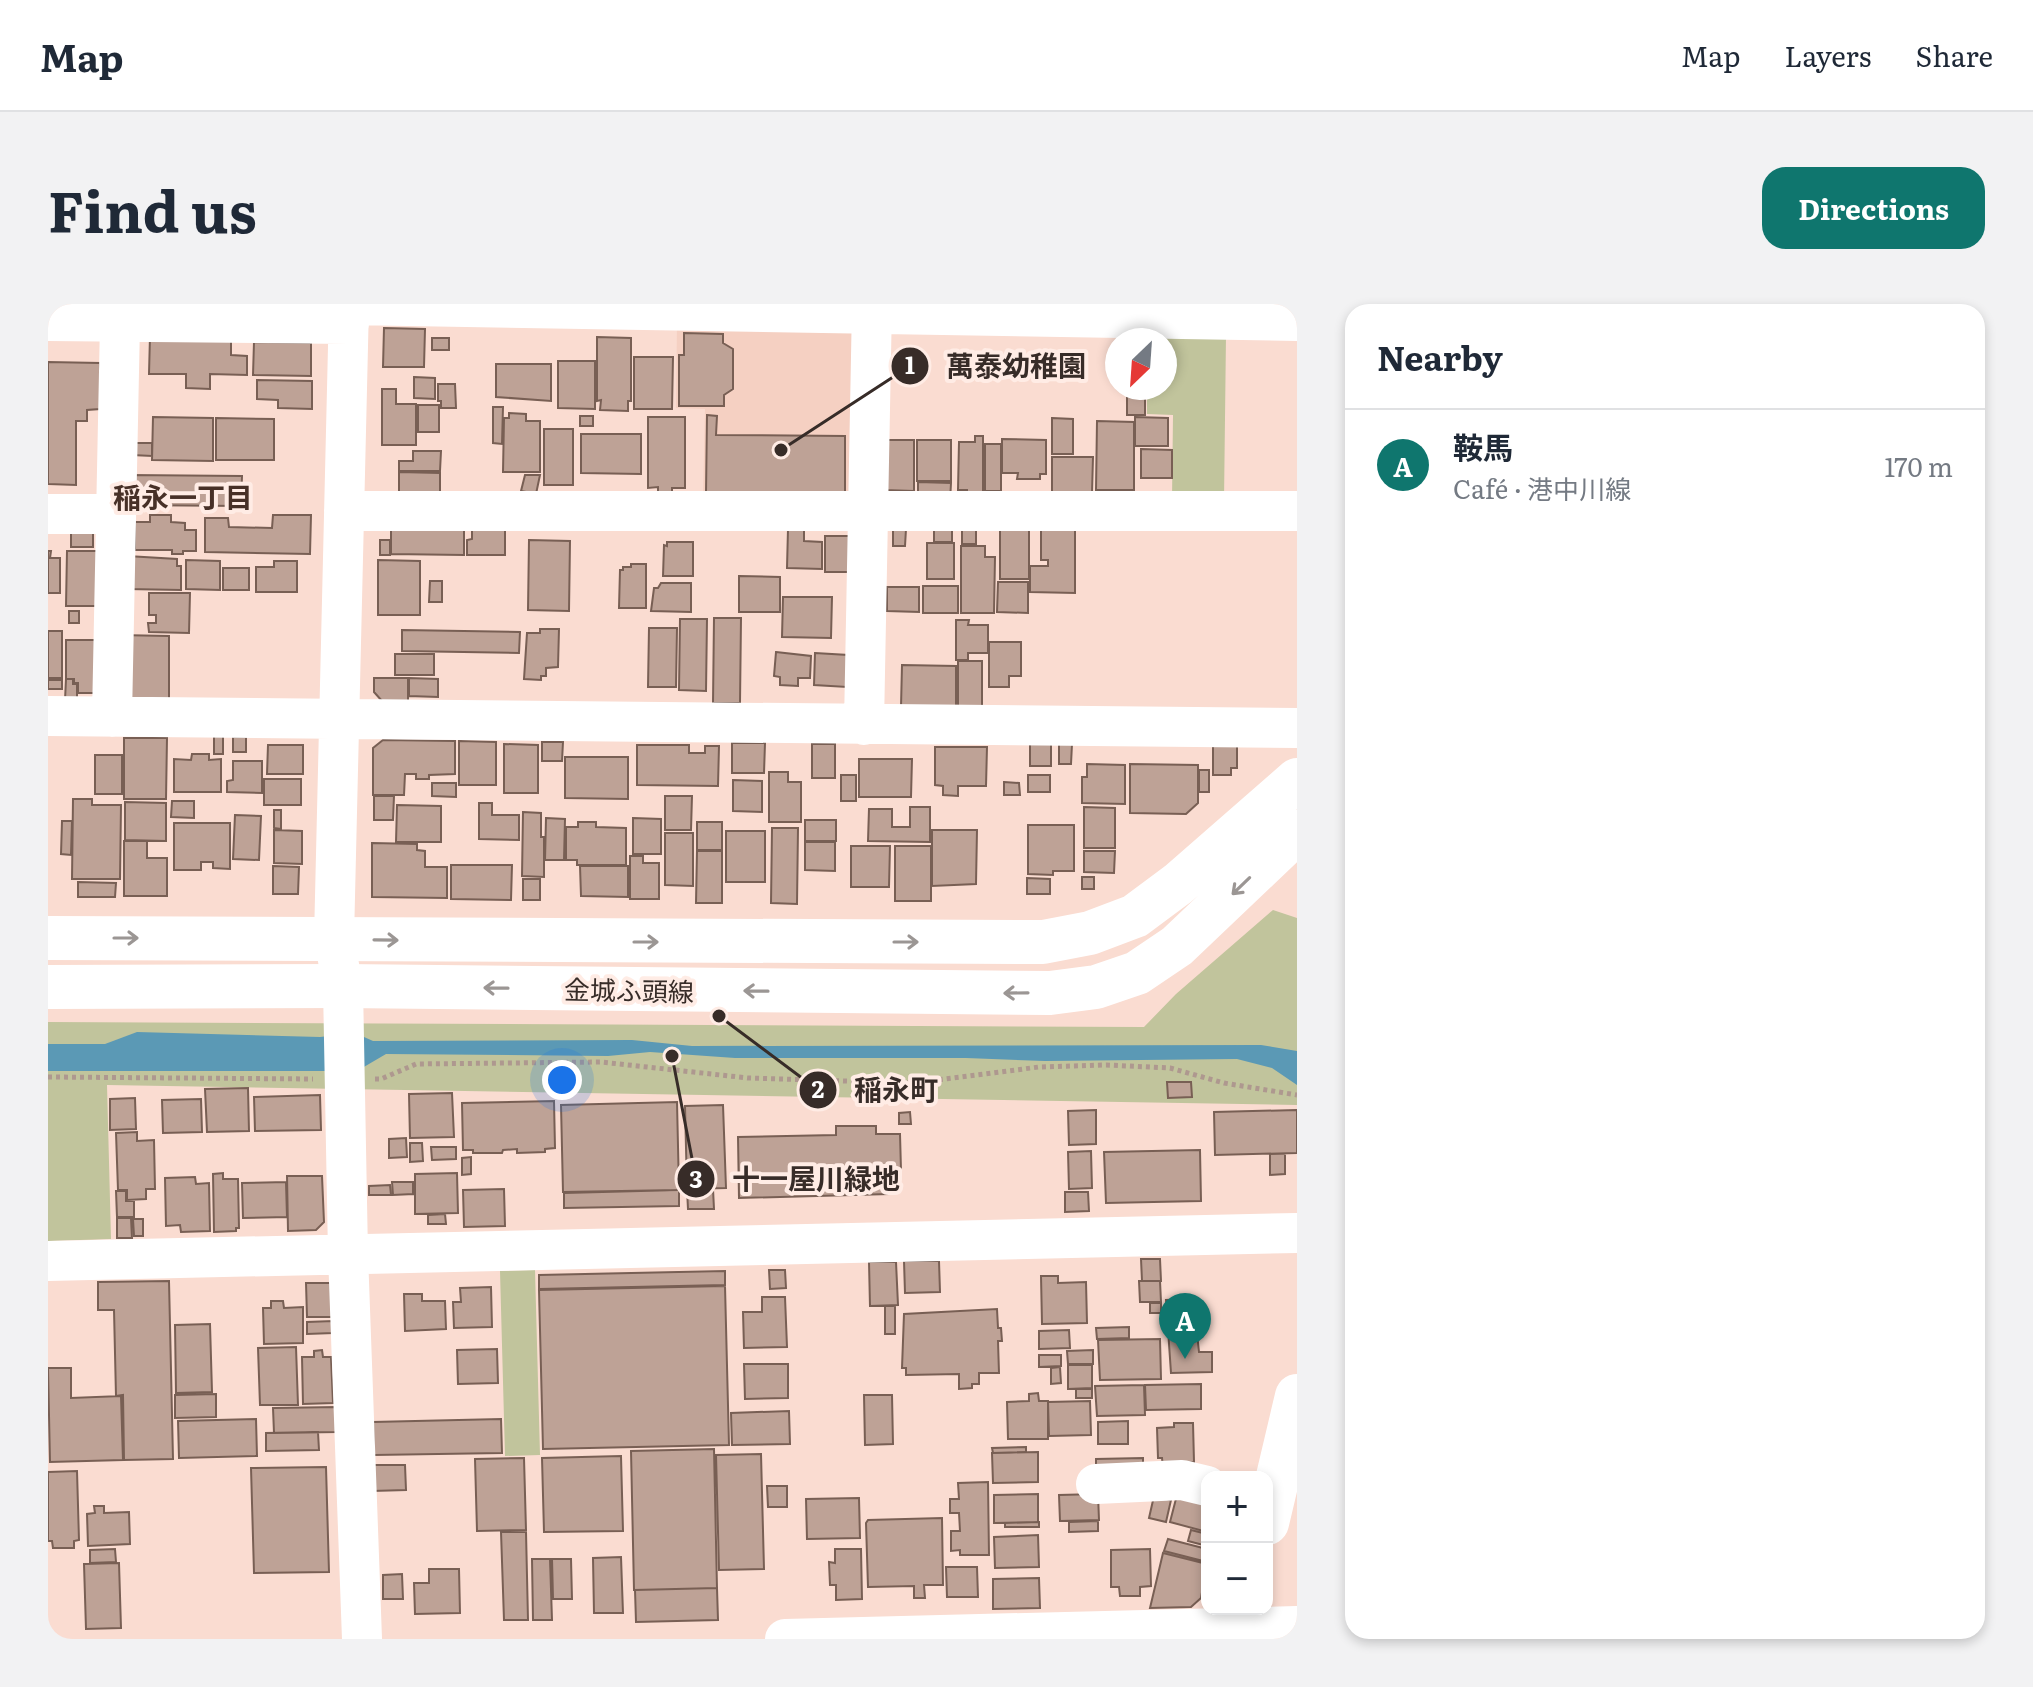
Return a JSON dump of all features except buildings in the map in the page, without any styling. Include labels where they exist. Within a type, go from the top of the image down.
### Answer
[{"type":"main road","name":"金城ふ頭線","points":[[48,938],[1043,942],[1090,933],[1135,916],[1178,884],[1297,780]]},
{"type":"main road","name":"金城ふ頭線","points":[[48,987],[343,986],[1050,993],[1096,987],[1137,973],[1177,946],[1297,832]]},
{"type":"main road","points":[[1273,1491],[1297,1396]]},
{"type":"street","points":[[864,725],[872,309]]},
{"type":"street","points":[[48,321],[120,322],[349,311],[872,309],[1297,321]]},
{"type":"street","points":[[349,311],[334,939],[343,986],[348,1254],[362,1639]]},
{"type":"street","points":[[112,717],[120,322]]},
{"type":"street","points":[[344,511],[1297,511]]},
{"type":"street","points":[[48,514],[116,514]]},
{"type":"street","points":[[48,716],[1297,728]]},
{"type":"street","points":[[48,1261],[1297,1233]]},
{"type":"street","points":[[1096,1484],[1182,1480],[1201,1485]]},
{"type":"street","points":[[785,1639],[1297,1626]]},
{"type":"path","points":[[48,1077],[381,1079],[416,1064],[601,1062],[748,1078],[913,1083],[1039,1067],[1106,1065],[1170,1068],[1224,1083],[1297,1095]]},
{"type":"shaded area","points":[[677,322],[860,333],[857,491],[703,499],[705,409],[676,408]]},
{"type":"green space","points":[[1177,335],[1226,336],[1224,501],[1172,499],[1173,415],[1147,414],[1147,400],[1177,400]]},
{"type":"green space","points":[[1273,910],[1297,918],[1297,1105],[107,1085],[111,1239],[48,1241],[48,1022],[1144,1027],[1176,994]]},
{"type":"green space","points":[[535,1270],[540,1455],[505,1456],[500,1271]]},
{"type":"water","points":[[137,1032],[320,1037],[355,1033],[373,1041],[632,1040],[692,1046],[1261,1045],[1297,1051],[1297,1085],[1272,1068],[1237,1059],[735,1058],[650,1052],[608,1056],[386,1054],[357,1071],[48,1071],[48,1044],[105,1044]]},
{"type":"place","name":"萬泰幼稚園","points":[[781,450]]},
{"type":"place","name":"稲永町","points":[[719,1016]]},
{"type":"place","name":"十一屋川緑地","points":[[672,1056]]},
{"type":"place","name":"鞍馬","points":[[1185,1359]]},
{"type":"district","name":"稲永一丁目","points":[[183,496]]}]
